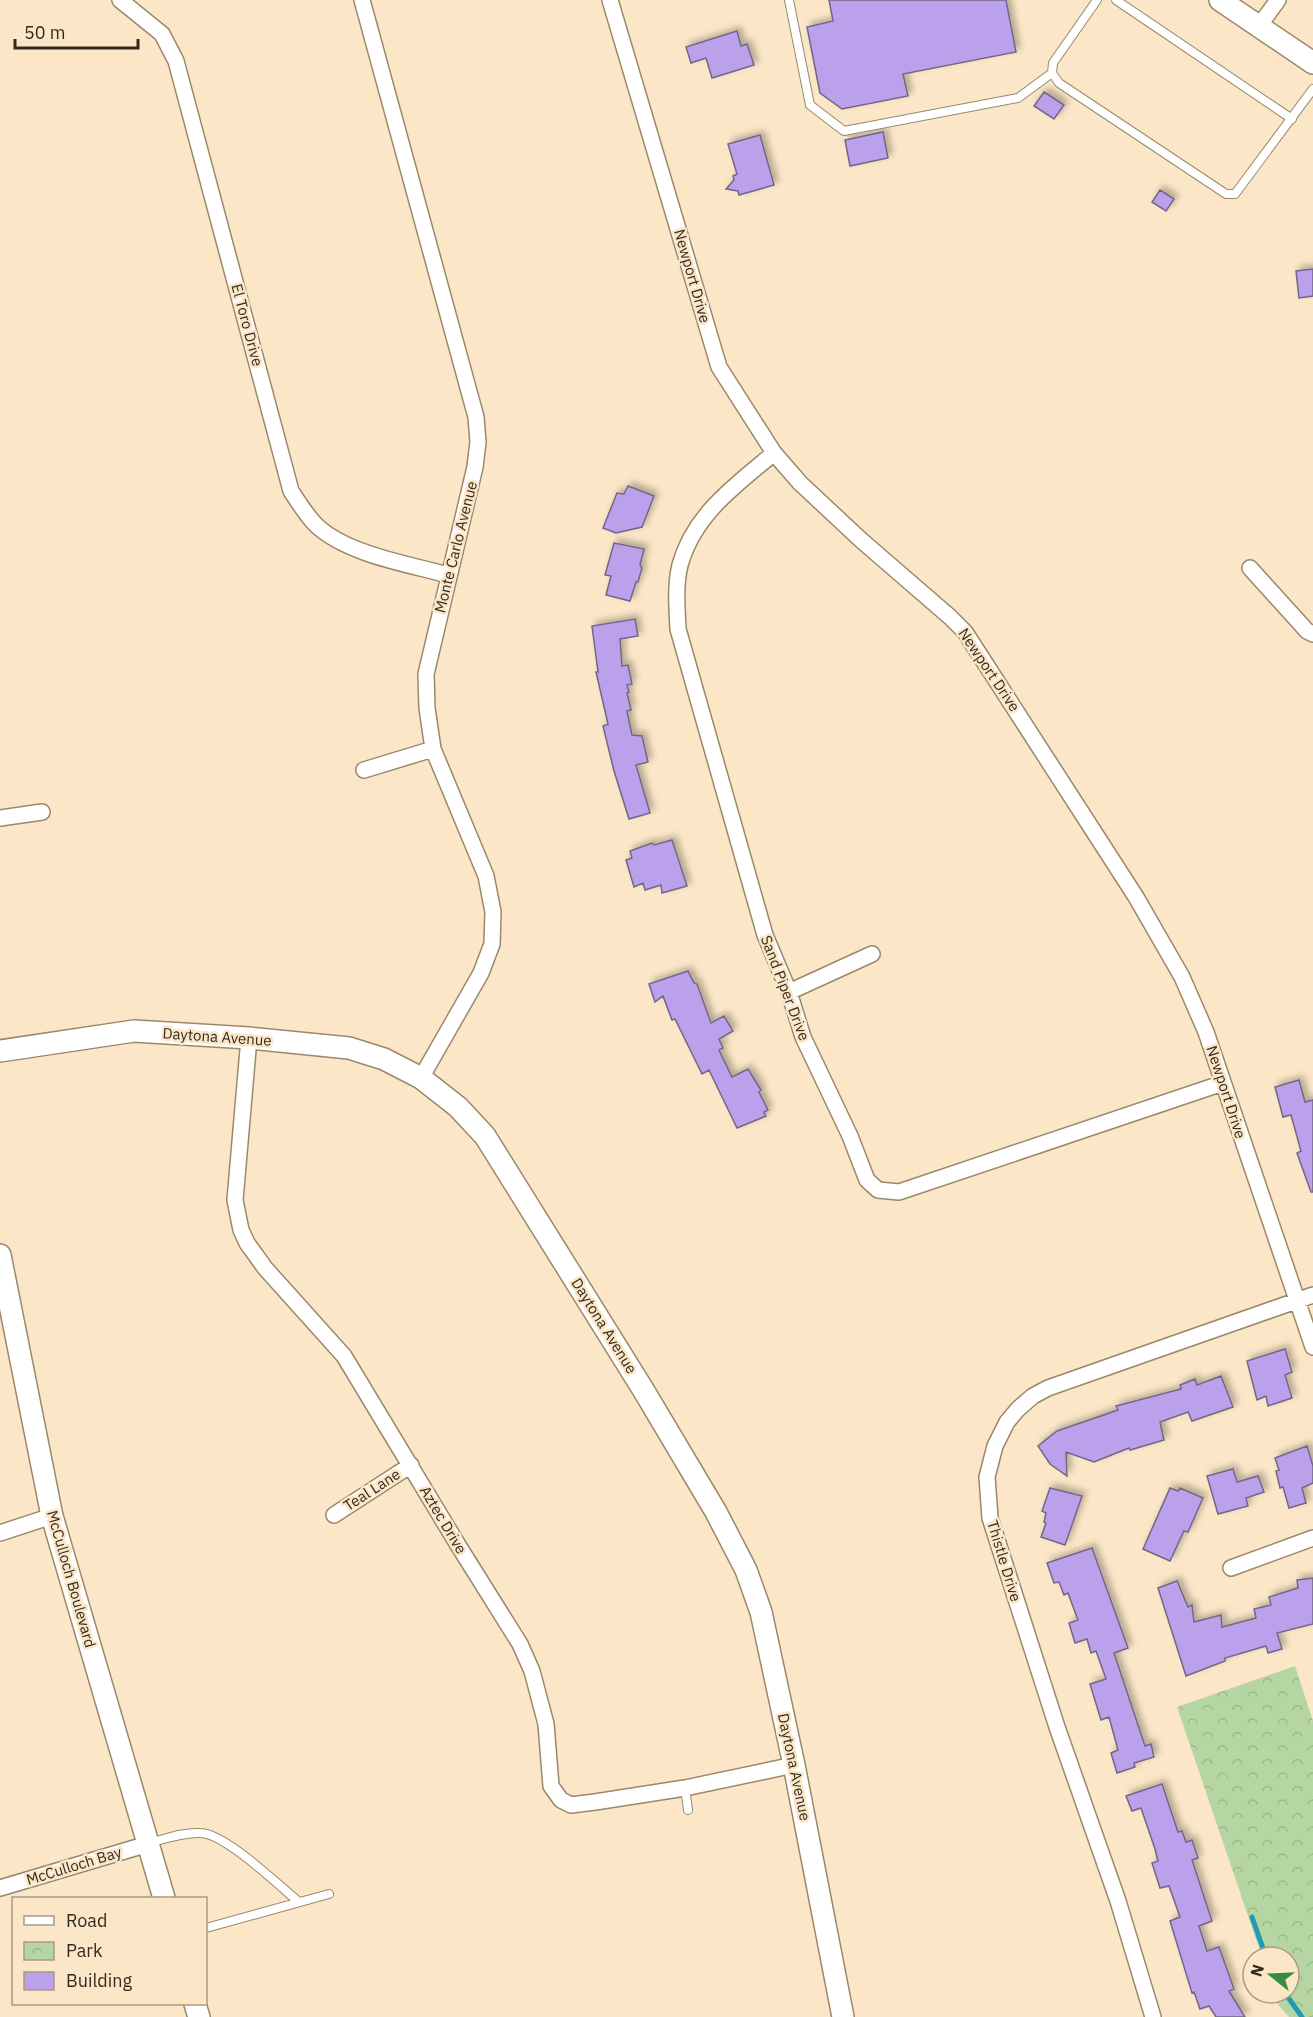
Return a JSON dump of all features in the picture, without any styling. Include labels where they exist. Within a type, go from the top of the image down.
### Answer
[{"type":"street","name":"El Toro Drive","points":[[120,0],[162,34],[176,61],[291,491],[316,525],[347,545],[448,575]]},
{"type":"street","name":"Monte Carlo Avenue","points":[[362,0],[476,417],[478,442],[475,467],[426,674],[427,708],[433,749],[486,876],[493,912],[492,944],[481,973],[422,1078]]},
{"type":"street","name":"Newport Drive","points":[[610,0],[719,367],[774,453],[800,483],[965,632],[1136,897],[1182,977],[1206,1032],[1313,1347]]},
{"type":"street","points":[[1220,0],[1313,63]]},
{"type":"street","points":[[1259,26],[1278,0]]},
{"type":"street","name":"Sand Piper Drive","points":[[774,453],[717,501],[687,546],[680,566],[676,597],[678,629],[765,935],[789,992],[803,1037],[850,1136],[867,1180],[878,1191],[899,1191],[1223,1083]]},
{"type":"street","points":[[1250,568],[1307,631],[1313,634]]},
{"type":"street","points":[[364,770],[433,749]]},
{"type":"street","points":[[0,818],[42,812]]},
{"type":"street","points":[[789,992],[872,954]]},
{"type":"street","name":"Daytona Avenue","points":[[0,1050],[134,1031],[249,1038],[349,1048],[384,1059],[422,1078],[458,1107],[485,1136],[644,1391],[716,1512],[746,1570],[761,1612],[794,1765],[843,2017]]},
{"type":"street","name":"Aztec Drive","points":[[249,1038],[235,1200],[241,1230],[247,1243],[265,1268],[344,1356],[520,1644],[532,1671],[546,1724],[551,1786],[561,1800],[571,1805],[685,1788],[794,1765]]},
{"type":"street","name":"McCulloch Boulevard","points":[[0,1254],[52,1516],[163,1897]]},
{"type":"street","name":"Thistle Drive","points":[[1153,2017],[1118,1901],[1057,1727],[990,1518],[987,1477],[995,1446],[1007,1422],[1033,1396],[1048,1388],[1313,1294]]},
{"type":"street","name":"Teal Lane","points":[[334,1515],[411,1465]]},
{"type":"street","points":[[0,1533],[52,1516]]},
{"type":"street","points":[[1231,1568],[1313,1538]]},
{"type":"street","name":"McCulloch Bay","points":[[0,1888],[148,1844]]},
{"type":"lane","points":[[789,0],[810,105],[844,131],[1018,98],[1052,73]]},
{"type":"lane","points":[[1097,0],[1053,63],[1052,73],[1059,83],[1226,194],[1235,194],[1313,89]]},
{"type":"lane","points":[[1116,0],[1292,119]]},
{"type":"lane","points":[[685,1788],[688,1809]]},
{"type":"lane","points":[[148,1844],[187,1834],[209,1834],[231,1846],[299,1902]]},
{"type":"lane","points":[[207,1928],[329,1894]]},
{"type":"green space","points":[[1295,1666],[1313,1721],[1313,2017],[1289,2017],[1278,2005],[1301,2005],[1301,1945],[1258,1945],[1177,1707]]},
{"type":"building","points":[[829,0],[1006,0],[1016,52],[903,74],[908,96],[842,109],[820,93],[807,27],[833,21]]},
{"type":"building","points":[[737,31],[741,46],[747,44],[754,65],[712,78],[706,58],[691,63],[686,47]]},
{"type":"building","points":[[1044,92],[1064,105],[1054,119],[1034,106]]},
{"type":"building","points":[[883,132],[888,158],[850,166],[845,140]]},
{"type":"building","points":[[760,135],[774,185],[739,195],[738,191],[726,189],[734,180],[733,176],[737,174],[728,144]]},
{"type":"building","points":[[1160,190],[1174,199],[1166,211],[1152,202]]},
{"type":"building","points":[[1313,269],[1313,296],[1299,298],[1296,271]]},
{"type":"building","points":[[628,486],[654,496],[642,527],[616,533],[603,528],[617,493],[624,494]]},
{"type":"building","points":[[614,543],[644,549],[640,565],[642,568],[630,601],[606,595],[611,576],[605,575]]},
{"type":"building","points":[[635,619],[638,636],[620,639],[622,666],[628,665],[632,684],[627,685],[631,710],[627,711],[632,735],[642,736],[648,762],[636,765],[650,813],[629,819],[603,726],[608,724],[596,672],[598,672],[592,626]]},
{"type":"building","points":[[672,840],[687,886],[662,893],[661,885],[645,890],[643,883],[634,887],[626,860],[632,858],[630,851],[652,843],[654,845]]},
{"type":"building","points":[[688,971],[694,983],[697,984],[711,1023],[724,1016],[733,1031],[719,1039],[723,1048],[719,1050],[732,1077],[748,1069],[761,1090],[759,1092],[768,1110],[764,1112],[766,1116],[737,1128],[709,1070],[702,1074],[675,1019],[672,1020],[663,996],[655,1002],[649,984]]},
{"type":"building","points":[[1299,1080],[1305,1102],[1313,1100],[1313,1192],[1311,1192],[1297,1153],[1301,1151],[1291,1115],[1283,1117],[1275,1087]]},
{"type":"building","points":[[1285,1349],[1292,1372],[1285,1375],[1292,1398],[1268,1406],[1266,1396],[1257,1400],[1247,1361]]},
{"type":"building","points":[[1221,1376],[1233,1407],[1192,1421],[1188,1412],[1160,1422],[1164,1440],[1130,1450],[1129,1448],[1094,1462],[1066,1452],[1067,1476],[1050,1464],[1038,1446],[1057,1431],[1118,1410],[1116,1406],[1181,1389],[1180,1385],[1195,1379],[1197,1385]]},
{"type":"building","points":[[1307,1446],[1313,1466],[1313,1483],[1302,1488],[1306,1503],[1289,1508],[1283,1487],[1280,1488],[1276,1471],[1279,1470],[1275,1458]]},
{"type":"building","points":[[1233,1469],[1237,1482],[1258,1476],[1264,1492],[1246,1498],[1248,1506],[1218,1514],[1207,1476]]},
{"type":"building","points":[[1050,1488],[1082,1496],[1065,1545],[1041,1537],[1046,1523],[1044,1522],[1046,1513],[1042,1511]]},
{"type":"building","points":[[1170,1488],[1178,1491],[1180,1488],[1203,1498],[1188,1532],[1184,1531],[1170,1561],[1143,1549]]},
{"type":"building","points":[[1092,1548],[1128,1648],[1114,1653],[1145,1746],[1151,1744],[1154,1757],[1134,1763],[1135,1767],[1117,1773],[1111,1753],[1118,1750],[1109,1717],[1101,1720],[1090,1684],[1106,1679],[1096,1651],[1091,1653],[1087,1639],[1075,1643],[1069,1623],[1078,1620],[1068,1593],[1064,1595],[1059,1582],[1054,1583],[1047,1563]]},
{"type":"building","points":[[1313,1578],[1313,1624],[1277,1633],[1282,1649],[1268,1653],[1266,1646],[1225,1658],[1225,1661],[1186,1676],[1158,1588],[1177,1581],[1188,1607],[1192,1605],[1194,1622],[1221,1615],[1222,1627],[1256,1618],[1254,1609],[1271,1605],[1269,1597],[1298,1588],[1297,1580]]},
{"type":"building","points":[[1162,1784],[1178,1832],[1182,1831],[1186,1842],[1192,1840],[1198,1858],[1192,1860],[1212,1921],[1199,1926],[1207,1951],[1219,1947],[1234,1989],[1229,1991],[1245,2017],[1216,2017],[1209,2006],[1200,2009],[1194,1992],[1192,1993],[1170,1921],[1180,1917],[1169,1886],[1160,1888],[1152,1863],[1158,1861],[1141,1808],[1132,1811],[1126,1796]]},
{"type":"waterway","points":[[1252,1917],[1262,1945]]},
{"type":"waterway","points":[[1294,2005],[1302,2017]]}]
